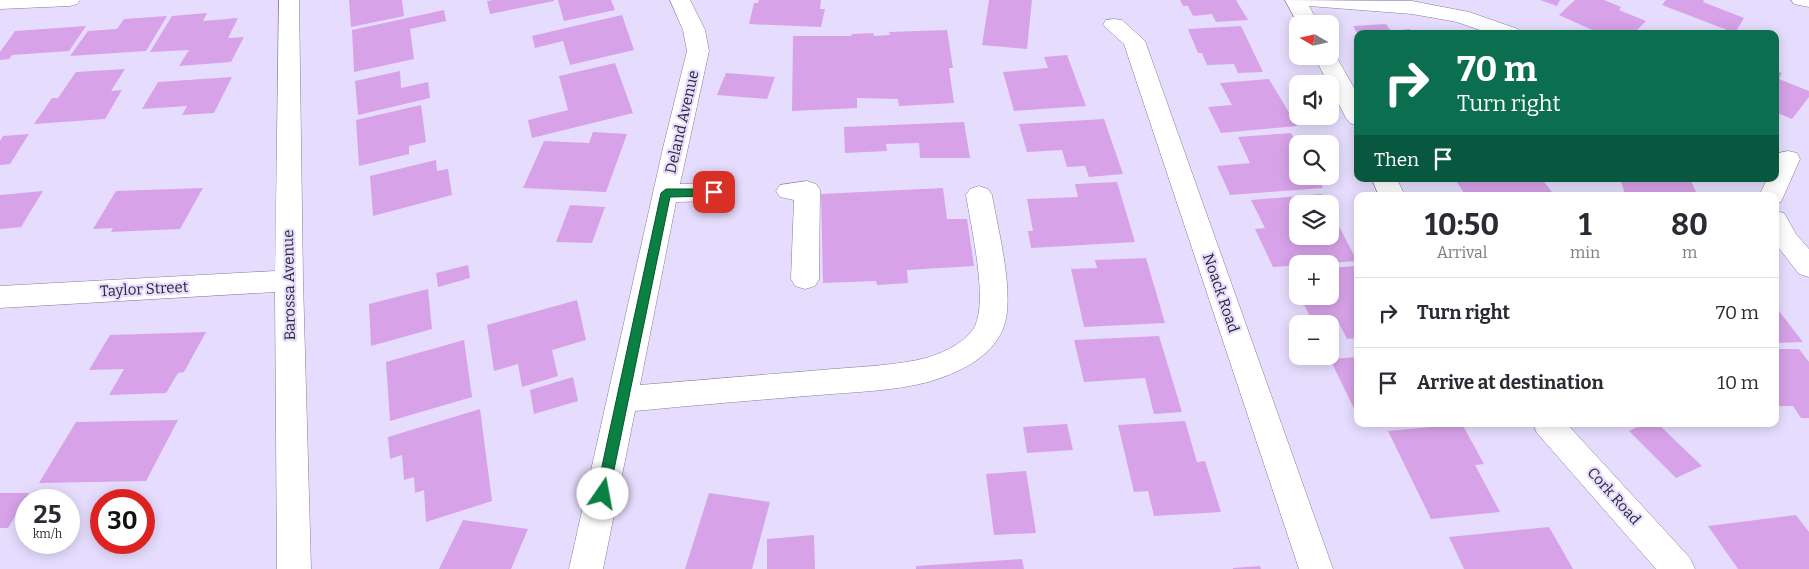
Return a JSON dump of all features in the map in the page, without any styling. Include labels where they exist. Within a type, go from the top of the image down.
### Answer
[{"type":"street","points":[[0,3],[70,0]]},
{"type":"street","name":"Barossa Avenue","points":[[288,0],[289,281],[294,569]]},
{"type":"street","name":"Deland Avenue","points":[[586,569],[698,52],[694,30],[680,0]]},
{"type":"street","points":[[1295,0],[1303,15]]},
{"type":"street","points":[[1310,0],[1429,8],[1462,15],[1500,30]]},
{"type":"street","points":[[1801,0],[1809,1]]},
{"type":"street","name":"Noack Road","points":[[1114,24],[1134,41],[1316,569]]},
{"type":"street","points":[[1330,65],[1354,110]]},
{"type":"street","points":[[1774,192],[1791,160]]},
{"type":"street","points":[[789,191],[807,190],[805,279]]},
{"type":"street","points":[[666,193],[714,192]]},
{"type":"street","points":[[623,399],[860,379],[927,370],[954,359],[978,345],[989,328],[994,308],[990,258],[979,194]]},
{"type":"street","points":[[1779,227],[1787,241],[1809,267]]},
{"type":"street","name":"Taylor Street","points":[[0,297],[289,281]]},
{"type":"street","name":"Cork Road","points":[[1551,427],[1678,569]]},
{"type":"building","points":[[349,0],[402,0],[404,16],[351,27]]},
{"type":"building","points":[[558,0],[611,0],[615,10],[564,21]]},
{"type":"building","points":[[759,0],[821,0],[820,9],[825,9],[821,27],[749,24],[754,3],[758,3]]},
{"type":"building","points":[[989,0],[1032,0],[1027,49],[982,45]]},
{"type":"building","points":[[1180,0],[1236,0],[1248,20],[1216,22],[1212,14],[1193,16],[1188,6],[1183,6]]},
{"type":"building","points":[[1540,0],[1560,0],[1557,6]]},
{"type":"building","points":[[1575,0],[1604,0],[1621,7],[1619,10],[1646,21],[1637,30],[1592,30],[1559,15]]},
{"type":"building","points":[[1666,0],[1704,0],[1703,2],[1744,18],[1737,30],[1727,30],[1662,5]]},
{"type":"building","points":[[487,1],[554,1],[490,14]]},
{"type":"building","points":[[444,10],[446,21],[410,29],[414,59],[354,72],[352,30]]},
{"type":"building","points":[[207,13],[203,21],[238,18],[228,38],[244,37],[231,62],[179,66],[189,50],[150,52],[172,16]]},
{"type":"building","points":[[622,15],[634,50],[570,65],[563,41],[535,48],[532,36]]},
{"type":"building","points":[[167,16],[146,51],[70,56],[88,31],[117,29],[124,19]]},
{"type":"building","points":[[1386,24],[1390,30],[1356,30],[1353,26]]},
{"type":"building","points":[[86,26],[69,51],[12,55],[9,59],[0,60],[0,52],[15,31]]},
{"type":"building","points":[[1241,26],[1263,72],[1238,73],[1234,64],[1207,65],[1202,53],[1198,53],[1188,29]]},
{"type":"building","points":[[947,30],[953,68],[949,68],[954,103],[899,106],[898,99],[857,98],[857,108],[792,111],[793,36],[852,36],[851,34],[873,33],[874,36],[890,35],[889,32]]},
{"type":"building","points":[[1067,55],[1086,106],[1014,111],[1003,72],[1048,68],[1044,57]]},
{"type":"building","points":[[615,63],[633,113],[532,138],[528,120],[568,110],[559,76]]},
{"type":"building","points":[[125,69],[111,91],[122,90],[105,119],[34,124],[52,98],[58,98],[76,72]]},
{"type":"building","points":[[400,71],[401,88],[428,82],[430,98],[358,115],[355,81]]},
{"type":"building","points":[[726,73],[775,77],[767,99],[717,95]]},
{"type":"building","points":[[232,77],[214,113],[182,115],[187,106],[142,109],[158,82]]},
{"type":"building","points":[[1269,79],[1289,113],[1289,125],[1297,126],[1221,133],[1208,107],[1232,105],[1220,83]]},
{"type":"building","points":[[1779,79],[1809,91],[1809,97],[1792,119],[1779,114]]},
{"type":"building","points":[[421,105],[426,142],[409,146],[409,154],[359,166],[356,120]]},
{"type":"building","points":[[1104,119],[1123,174],[1089,177],[1085,166],[1067,167],[1062,150],[1027,152],[1019,124]]},
{"type":"building","points":[[964,122],[970,158],[920,158],[919,143],[886,144],[887,151],[845,153],[844,127]]},
{"type":"building","points":[[593,132],[627,134],[606,192],[523,188],[544,141],[589,143]]},
{"type":"building","points":[[1291,133],[1292,135],[1289,135],[1289,185],[1322,185],[1323,188],[1230,195],[1217,166],[1250,163],[1238,137]]},
{"type":"building","points":[[29,134],[10,164],[0,165],[0,141],[3,136]]},
{"type":"building","points":[[436,160],[437,171],[448,169],[452,195],[373,216],[370,176]]},
{"type":"building","points":[[1117,182],[1135,242],[1031,248],[1028,231],[1033,231],[1027,199],[1078,197],[1075,184]]},
{"type":"building","points":[[1457,182],[1544,182],[1552,192],[1463,192]]},
{"type":"building","points":[[1621,182],[1691,182],[1696,192],[1625,192]]},
{"type":"building","points":[[203,188],[180,229],[111,232],[113,228],[93,229],[116,191]]},
{"type":"building","points":[[943,188],[947,219],[967,219],[974,266],[907,270],[908,283],[877,285],[876,281],[823,283],[821,194]]},
{"type":"building","points":[[43,191],[21,227],[0,229],[0,195]]},
{"type":"building","points":[[1289,197],[1289,245],[1339,245],[1339,226],[1354,255],[1354,261],[1339,262],[1339,255],[1289,255],[1289,266],[1273,267],[1255,229],[1265,228],[1251,200]]},
{"type":"building","points":[[570,205],[605,207],[592,243],[556,242]]},
{"type":"building","points":[[1146,258],[1165,323],[1084,327],[1071,269],[1097,268],[1095,260]]},
{"type":"building","points":[[468,265],[470,278],[438,287],[436,273]]},
{"type":"building","points":[[1354,266],[1354,338],[1347,339],[1339,323],[1339,315],[1309,315],[1304,305],[1339,305],[1339,267]]},
{"type":"building","points":[[428,289],[432,329],[371,346],[369,304]]},
{"type":"building","points":[[577,300],[586,340],[552,350],[558,376],[522,387],[518,364],[494,371],[487,325]]},
{"type":"building","points":[[1779,311],[1803,342],[1779,343]]},
{"type":"building","points":[[206,332],[184,372],[178,373],[166,393],[109,395],[124,369],[89,370],[110,335]]},
{"type":"building","points":[[1159,336],[1182,412],[1154,414],[1145,378],[1084,382],[1074,340]]},
{"type":"building","points":[[464,340],[472,397],[390,421],[386,362]]},
{"type":"building","points":[[1779,349],[1799,349],[1809,362],[1809,418],[1801,418],[1793,406],[1779,406]]},
{"type":"building","points":[[1354,357],[1354,409],[1333,365],[1339,365],[1339,358]]},
{"type":"building","points":[[573,377],[578,401],[534,414],[530,390]]},
{"type":"building","points":[[480,409],[492,501],[426,522],[424,490],[415,493],[414,477],[404,480],[402,455],[390,459],[388,437]]},
{"type":"building","points":[[178,420],[146,481],[39,483],[76,422]]},
{"type":"building","points":[[1185,421],[1197,462],[1205,461],[1221,512],[1154,516],[1148,491],[1134,492],[1118,425]]},
{"type":"building","points":[[1067,424],[1073,450],[1027,453],[1023,427]]},
{"type":"building","points":[[1430,427],[1464,427],[1484,464],[1475,465],[1500,512],[1431,519],[1388,431]]},
{"type":"building","points":[[1638,427],[1661,427],[1702,466],[1676,478],[1629,431]]},
{"type":"building","points":[[1026,471],[1036,533],[994,535],[986,474]]},
{"type":"building","points":[[0,493],[15,493],[15,516],[8,528],[0,528]]},
{"type":"building","points":[[709,493],[770,502],[752,569],[685,569]]},
{"type":"building","points":[[1796,515],[1809,532],[1809,569],[1738,569],[1708,526]]},
{"type":"building","points":[[463,520],[528,529],[511,569],[439,569]]},
{"type":"building","points":[[1549,527],[1573,569],[1464,569],[1449,537]]},
{"type":"building","points":[[814,535],[815,569],[767,569],[767,539]]},
{"type":"building","points":[[1022,559],[1024,569],[916,569],[916,566]]},
{"type":"building","points":[[1260,566],[1261,569],[1233,569],[1233,568]]},
{"type":"route","points":[[603,494],[666,193],[714,192]]}]
